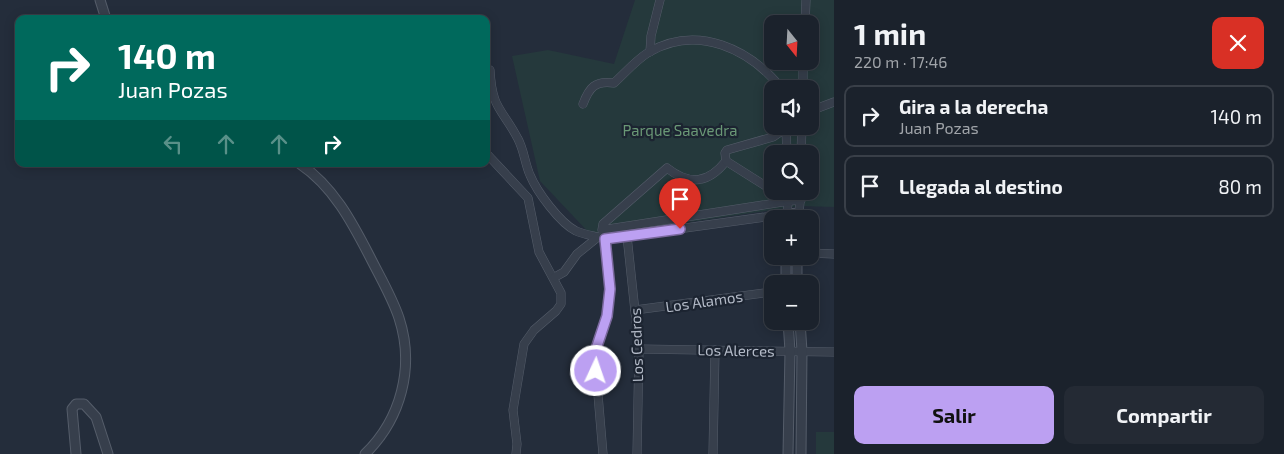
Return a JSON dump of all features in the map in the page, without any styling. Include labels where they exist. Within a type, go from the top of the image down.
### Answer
[{"type":"street","points":[[100,0],[105,15]]},
{"type":"street","points":[[805,15],[806,0]]},
{"type":"street","points":[[650,52],[660,2]]},
{"type":"street","points":[[583,104],[588,90],[605,82],[614,83],[650,52],[681,42],[704,41],[724,45],[755,60],[774,80]]},
{"type":"street","points":[[490,70],[491,91],[496,105],[520,142],[530,176],[540,193],[567,225],[577,231],[602,238],[764,219]]},
{"type":"street","points":[[819,108],[834,102]]},
{"type":"street","points":[[776,135],[754,144],[728,150],[725,153],[726,161],[716,174],[708,179],[697,180],[679,176],[667,168],[603,224],[602,230],[801,200],[800,210]]},
{"type":"street","points":[[490,157],[528,198],[539,252],[555,277],[561,293],[560,304],[556,311],[534,330],[524,344],[513,410],[517,444],[516,454]]},
{"type":"street","points":[[726,161],[764,185]]},
{"type":"street","points":[[303,167],[323,184],[355,228],[391,300],[403,330],[406,352],[401,398],[394,416],[384,432],[364,454]]},
{"type":"street","points":[[788,210],[789,201]]},
{"type":"street","name":"Los Cedros","points":[[627,236],[639,349],[637,454]]},
{"type":"street","points":[[555,277],[564,272],[577,254],[602,238]]},
{"type":"street","points":[[602,238],[610,289],[607,316],[597,346],[596,371],[603,454]]},
{"type":"street","points":[[819,253],[834,254]]},
{"type":"street","name":"Los Alamos","points":[[636,310],[764,293]]},
{"type":"street","points":[[788,454],[790,351],[789,330]]},
{"type":"street","points":[[801,330],[801,454]]},
{"type":"street","name":"Los Alerces","points":[[639,349],[834,352]]},
{"type":"street","points":[[713,454],[715,350]]},
{"type":"street","points":[[76,454],[72,409],[76,404],[84,404],[96,417],[108,454]]},
{"type":"green space","name":"Parque Saavedra","points":[[635,0],[834,0],[834,207],[800,206],[764,210],[592,236],[540,181],[512,56],[548,50],[614,64]]},
{"type":"green space","points":[[816,432],[834,432],[834,454],[816,454]]},
{"type":"route","points":[[596,371],[597,346],[607,316],[610,289],[605,239],[680,229]]}]
